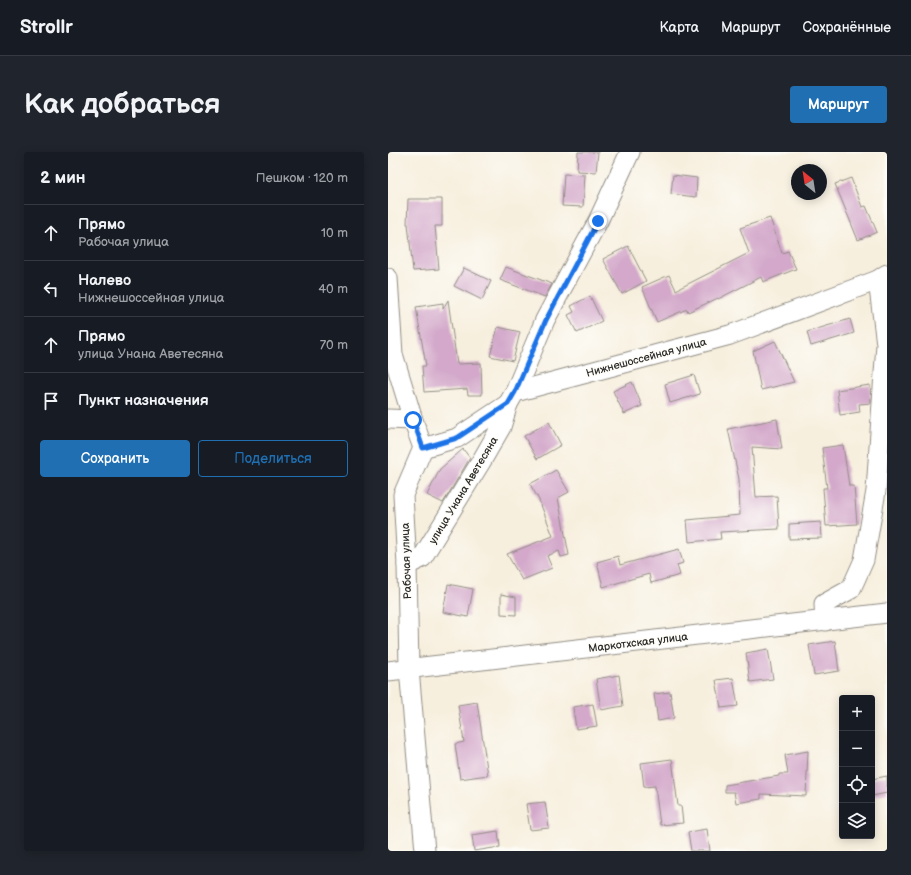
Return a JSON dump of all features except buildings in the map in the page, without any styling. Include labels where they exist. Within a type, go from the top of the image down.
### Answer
[{"type":"street","name":"улица Унана Аветесяна","points":[[407,565],[422,558],[501,427],[511,398],[546,320],[598,221],[630,152]]},
{"type":"street","name":"Нижнешоссейная улица","points":[[423,448],[457,438],[511,398],[730,335],[883,277]]},
{"type":"street","points":[[825,620],[824,604],[851,589],[864,560],[876,491],[886,344],[883,277]]},
{"type":"street","points":[[388,278],[393,354],[423,448]]},
{"type":"street","points":[[388,419],[413,420]]},
{"type":"street","name":"Рабочая улица","points":[[423,448],[396,495],[407,565],[410,669],[425,851]]},
{"type":"street","name":"Маркотхская улица","points":[[388,671],[887,613]]},
{"type":"route","points":[[413,420],[423,448],[457,438],[508,404],[515,392],[546,320],[598,221]]}]
